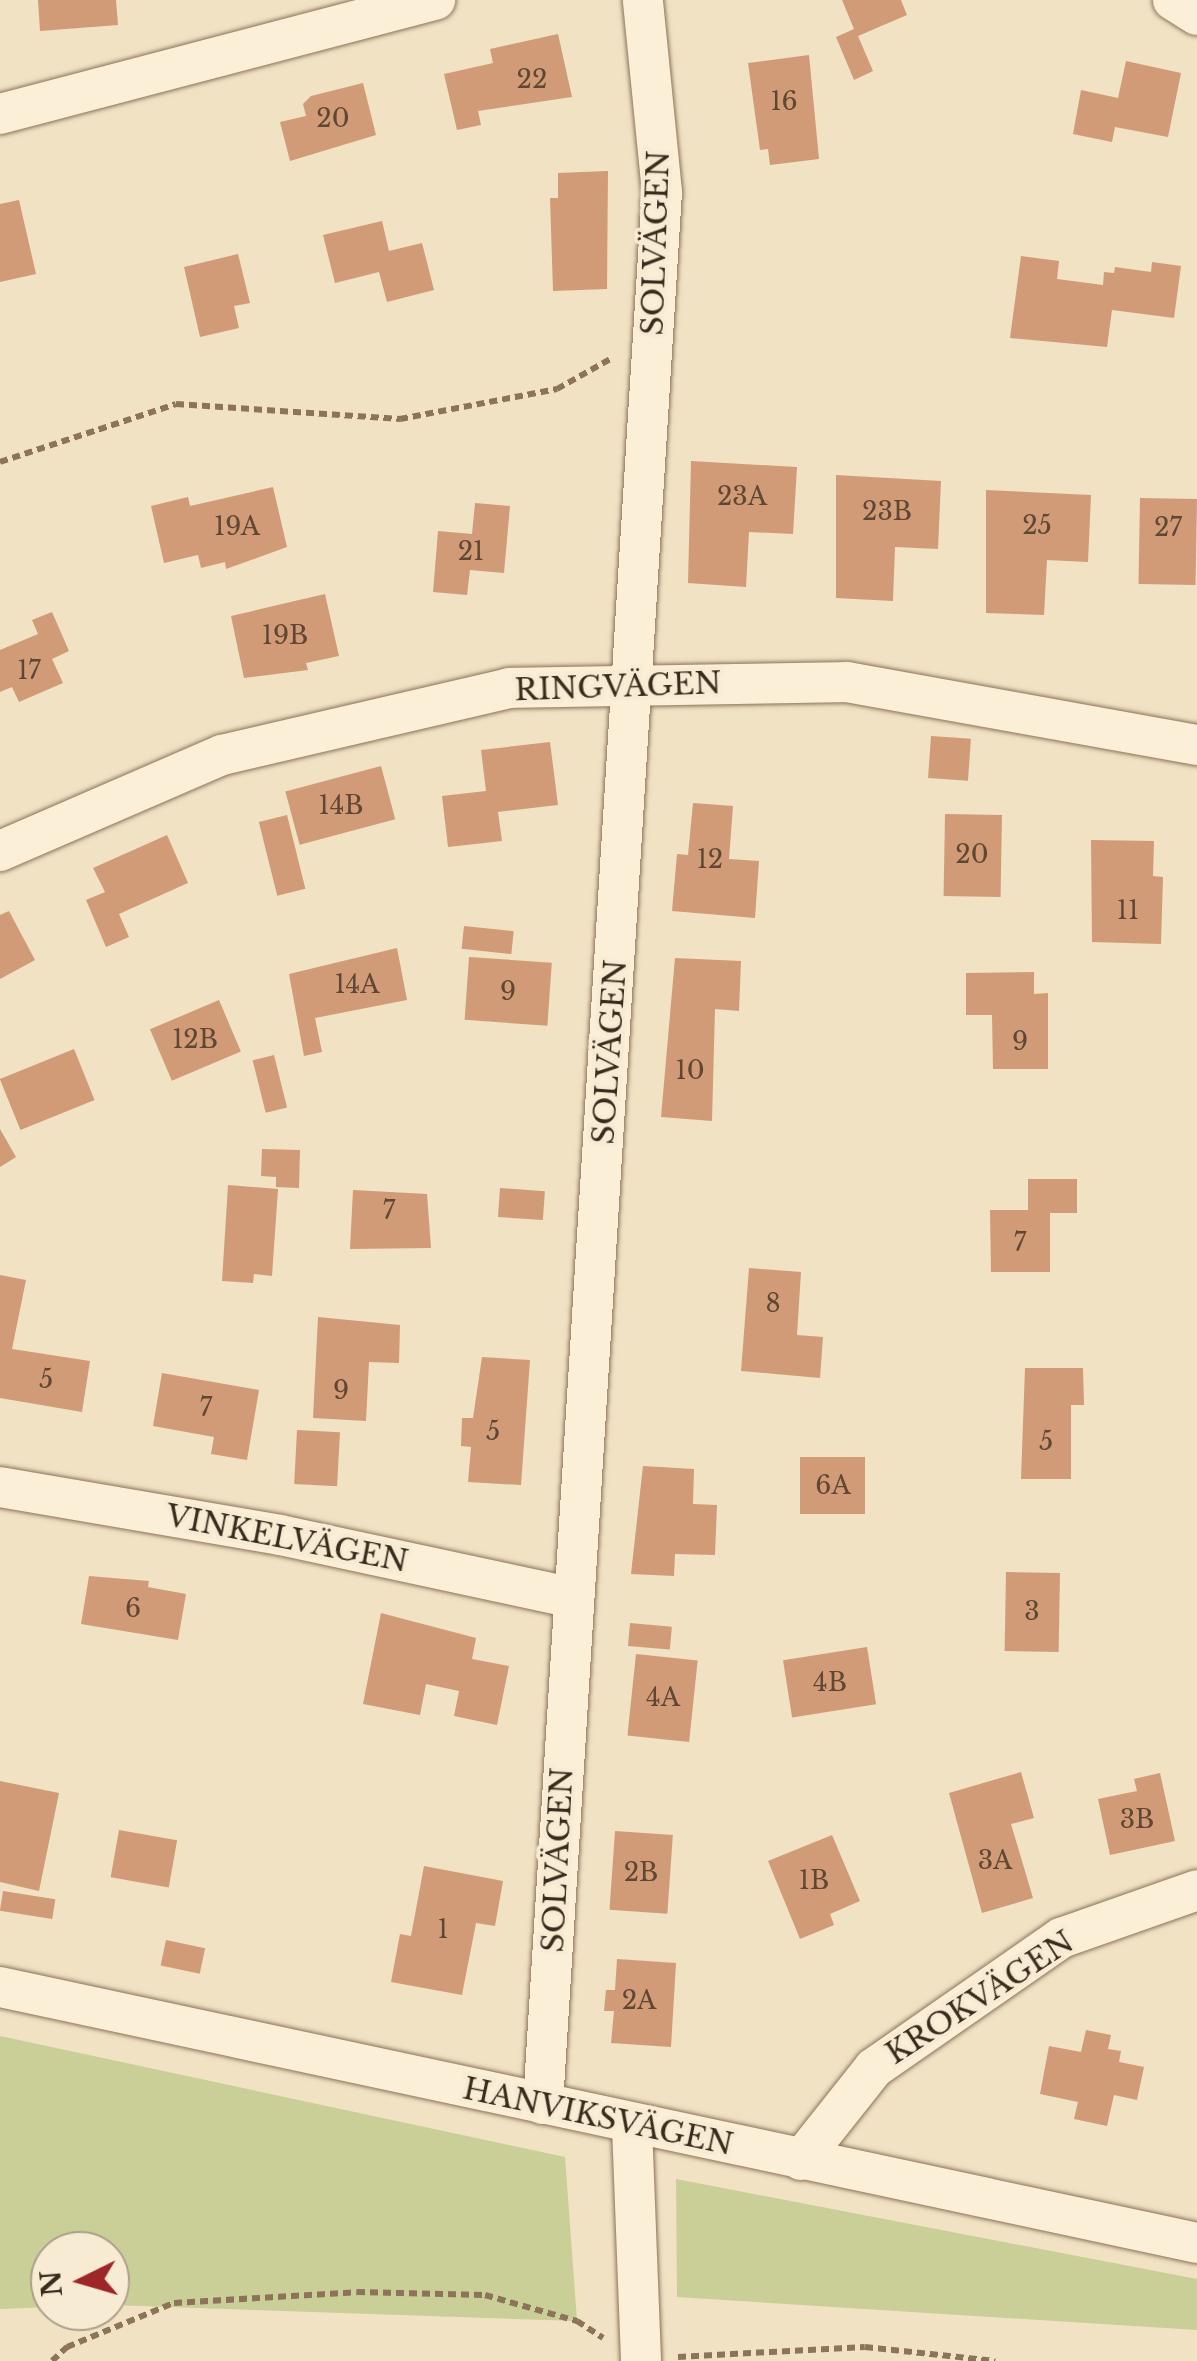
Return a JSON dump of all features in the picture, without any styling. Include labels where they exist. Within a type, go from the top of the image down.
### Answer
[{"type":"street","points":[[0,114],[435,0]]},
{"type":"street","name":"SOLVÄGEN","points":[[543,2104],[634,686],[663,164],[643,0]]},
{"type":"street","points":[[1173,0],[1197,15]]},
{"type":"street","name":"RINGVÄGEN","points":[[0,851],[222,756],[508,688],[847,682],[1197,745]]},
{"type":"street","name":"VINKELVÄGEN","points":[[0,1488],[280,1535],[573,1598]]},
{"type":"street","name":"KROKVÄGEN","points":[[801,2160],[874,2068],[1061,1938],[1197,1890]]},
{"type":"street","name":"HANVIKSVÄGEN","points":[[0,1988],[1197,2244]]},
{"type":"street","points":[[632,2126],[639,2353]]},
{"type":"path","points":[[0,462],[176,404],[400,419],[557,389],[608,364],[656,309]]},
{"type":"path","points":[[52,2361],[67,2347],[174,2302],[357,2292],[485,2295],[577,2321],[639,2353],[865,2347],[994,2361]]},
{"type":"green space","points":[[0,2036],[565,2157],[577,2321],[130,2306],[130,2231],[30,2231],[30,2308],[0,2309]]},
{"type":"green space","points":[[676,2179],[1197,2279],[1197,2330],[677,2297]]},
{"type":"building","points":[[38,0],[116,0],[118,25],[40,31]]},
{"type":"building","points":[[842,0],[901,0],[907,15],[858,36],[873,71],[854,80],[836,37],[854,29]]},
{"type":"building","points":[[558,34],[572,97],[478,111],[481,125],[457,130],[444,74],[493,63],[490,49]]},
{"type":"building","points":[[809,55],[819,159],[770,165],[768,149],[760,150],[748,63]]},
{"type":"building","points":[[1126,61],[1181,73],[1168,137],[1115,127],[1112,142],[1073,134],[1081,90],[1118,98]]},
{"type":"building","points":[[363,83],[376,135],[290,161],[280,122],[306,116],[303,104],[311,96]]},
{"type":"building","points":[[608,171],[607,289],[553,291],[550,198],[558,198],[558,173]]},
{"type":"building","points":[[19,200],[36,274],[0,282],[0,204]]},
{"type":"building","points":[[382,221],[389,251],[422,243],[434,290],[387,302],[379,272],[335,283],[323,235]]},
{"type":"building","points":[[238,254],[250,303],[234,306],[239,328],[200,337],[184,267]]},
{"type":"building","points":[[1021,256],[1059,261],[1057,279],[1103,285],[1104,272],[1114,273],[1115,267],[1151,272],[1152,262],[1181,266],[1174,318],[1112,310],[1107,347],[1010,338]]},
{"type":"building","points":[[691,461],[797,467],[793,534],[749,532],[746,587],[688,583]]},
{"type":"building","points":[[836,475],[941,481],[938,549],[895,547],[893,601],[836,598]]},
{"type":"building","points":[[273,487],[287,547],[226,569],[225,562],[201,568],[198,555],[164,563],[151,506],[188,497],[190,506]]},
{"type":"building","points":[[986,490],[1091,495],[1088,562],[1047,560],[1044,615],[986,613]]},
{"type":"building","points":[[1140,498],[1197,499],[1195,585],[1138,584]]},
{"type":"building","points":[[475,503],[510,506],[504,573],[470,570],[467,595],[433,592],[438,531],[472,534]]},
{"type":"building","points":[[325,594],[339,656],[306,663],[308,670],[244,678],[231,616]]},
{"type":"building","points":[[52,612],[69,651],[52,659],[63,683],[19,702],[12,687],[0,692],[0,650],[38,634],[32,620]]},
{"type":"building","points":[[931,736],[971,739],[968,781],[928,778]]},
{"type":"building","points":[[550,742],[558,805],[498,812],[502,841],[448,847],[442,796],[486,791],[481,750]]},
{"type":"building","points":[[381,766],[395,819],[300,845],[285,792]]},
{"type":"building","points":[[693,803],[733,806],[729,859],[759,861],[755,918],[672,911],[677,854],[688,855]]},
{"type":"building","points":[[945,814],[1002,815],[1001,897],[944,896]]},
{"type":"building","points":[[287,815],[305,889],[277,896],[259,822]]},
{"type":"building","points":[[167,835],[188,883],[119,914],[129,937],[106,947],[86,900],[105,892],[93,868]]},
{"type":"building","points":[[1091,840],[1154,841],[1153,876],[1163,877],[1161,944],[1092,942]]},
{"type":"building","points":[[9,911],[35,960],[0,979],[0,915]]},
{"type":"building","points":[[464,926],[514,931],[511,954],[462,949]]},
{"type":"building","points":[[397,948],[407,1000],[315,1018],[322,1052],[304,1056],[289,974]]},
{"type":"building","points":[[469,957],[552,963],[547,1026],[465,1020]]},
{"type":"building","points":[[675,958],[741,961],[739,1011],[715,1009],[712,1121],[661,1117]]},
{"type":"building","points":[[1034,972],[1034,994],[1048,993],[1048,1069],[993,1069],[992,1015],[966,1015],[966,973]]},
{"type":"building","points":[[219,1000],[241,1052],[172,1081],[150,1029]]},
{"type":"building","points":[[74,1049],[95,1100],[20,1130],[0,1079]]},
{"type":"building","points":[[274,1055],[287,1107],[266,1113],[253,1060]]},
{"type":"building","points":[[0,1129],[16,1157],[0,1167]]},
{"type":"building","points":[[262,1149],[300,1150],[299,1188],[276,1187],[276,1177],[261,1176]]},
{"type":"building","points":[[1028,1179],[1077,1179],[1077,1213],[1050,1213],[1050,1272],[991,1272],[990,1210],[1028,1210]]},
{"type":"building","points":[[228,1185],[278,1189],[272,1276],[254,1274],[253,1283],[222,1281]]},
{"type":"building","points":[[500,1188],[545,1191],[543,1220],[498,1217]]},
{"type":"building","points":[[353,1190],[427,1194],[431,1248],[350,1249]]},
{"type":"building","points":[[749,1268],[801,1272],[797,1335],[823,1337],[820,1378],[741,1371]]},
{"type":"building","points":[[0,1275],[26,1280],[12,1349],[90,1361],[82,1412],[0,1398]]},
{"type":"building","points":[[318,1317],[400,1325],[399,1363],[369,1362],[366,1421],[313,1418]]},
{"type":"building","points":[[482,1357],[530,1360],[521,1485],[468,1482],[471,1447],[461,1446],[462,1418],[473,1418]]},
{"type":"building","points":[[1025,1368],[1083,1368],[1084,1405],[1071,1405],[1071,1479],[1021,1479]]},
{"type":"building","points":[[162,1373],[259,1390],[247,1460],[211,1454],[214,1437],[153,1426]]},
{"type":"building","points":[[297,1430],[340,1432],[337,1486],[294,1484]]},
{"type":"building","points":[[800,1457],[865,1457],[865,1514],[800,1514]]},
{"type":"building","points":[[643,1466],[694,1469],[693,1504],[717,1505],[715,1555],[675,1554],[674,1576],[631,1574]]},
{"type":"building","points":[[1006,1572],[1060,1573],[1059,1652],[1005,1651]]},
{"type":"building","points":[[89,1576],[149,1581],[148,1587],[186,1594],[178,1640],[81,1624]]},
{"type":"building","points":[[381,1613],[476,1638],[472,1659],[509,1666],[497,1725],[454,1716],[459,1691],[426,1684],[420,1715],[363,1704]]},
{"type":"building","points":[[630,1623],[672,1627],[670,1650],[628,1646]]},
{"type":"building","points":[[867,1647],[876,1704],[792,1718],[783,1660]]},
{"type":"building","points":[[636,1654],[698,1660],[689,1742],[627,1736]]},
{"type":"building","points":[[1021,1772],[1034,1818],[1011,1824],[1033,1898],[982,1913],[949,1793]]},
{"type":"building","points":[[1160,1773],[1175,1841],[1110,1855],[1098,1799],[1137,1791],[1134,1779]]},
{"type":"building","points":[[0,1781],[59,1793],[39,1891],[0,1882]]},
{"type":"building","points":[[119,1830],[177,1840],[169,1888],[111,1877]]},
{"type":"building","points":[[615,1831],[673,1835],[667,1914],[609,1910]]},
{"type":"building","points":[[832,1835],[860,1901],[830,1914],[834,1925],[800,1939],[768,1861]]},
{"type":"building","points":[[424,1866],[503,1881],[495,1926],[476,1923],[462,1995],[391,1982],[400,1934],[411,1936]]},
{"type":"building","points":[[3,1891],[55,1899],[52,1919],[0,1911]]},
{"type":"building","points":[[166,1940],[205,1948],[200,1974],[161,1965]]},
{"type":"building","points":[[617,1959],[676,1963],[671,2047],[611,2043],[614,2011],[604,2011],[606,1990],[615,1990]]},
{"type":"building","points":[[1086,2030],[1111,2035],[1108,2049],[1121,2051],[1119,2062],[1144,2067],[1137,2100],[1114,2095],[1107,2126],[1074,2119],[1078,2102],[1040,2094],[1049,2046],[1081,2052]]}]
